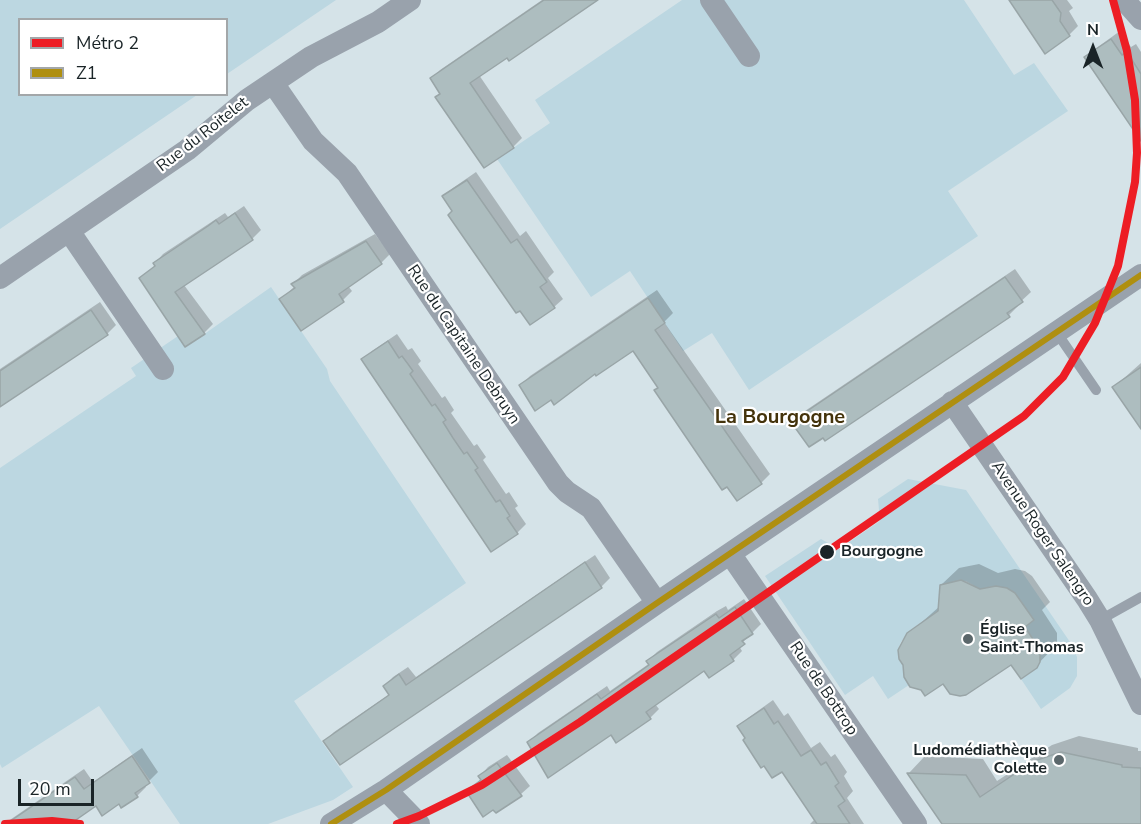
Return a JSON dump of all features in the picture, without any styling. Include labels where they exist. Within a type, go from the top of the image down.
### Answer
[{"type":"street","name":"Rue du Roitelet","points":[[0,278],[186,150],[240,106],[311,57],[378,22],[410,0]]},
{"type":"street","points":[[711,0],[749,56]]},
{"type":"street","points":[[1124,0],[1141,19]]},
{"type":"street","name":"Rue du Capitaine Debruyn","points":[[273,83],[313,141],[347,173],[558,483],[591,508],[657,603]]},
{"type":"street","points":[[69,231],[163,369]]},
{"type":"street","points":[[332,824],[386,790],[1141,275]]},
{"type":"street","name":"Avenue Roger Salengro","points":[[952,402],[1100,620],[1141,704]]},
{"type":"street","name":"Rue de Bottrop","points":[[730,555],[916,824]]},
{"type":"street","points":[[386,790],[419,824]]},
{"type":"lane","points":[[1057,333],[1096,390]]},
{"type":"lane","points":[[1100,620],[1141,597]]},
{"type":"shaded area","points":[[0,0],[336,0],[228,73],[228,18],[18,18],[18,96],[196,96],[0,229]]},
{"type":"shaded area","points":[[682,0],[964,0],[1014,75],[1034,63],[1068,111],[948,191],[978,236],[749,390],[712,333],[683,351],[630,271],[591,297],[497,159],[550,123],[535,100]]},
{"type":"shaded area","points":[[271,287],[327,369],[330,381],[466,583],[294,701],[353,787],[333,800],[268,824],[180,824],[99,706],[2,768],[0,764],[0,468],[136,376],[131,368],[178,336],[186,347]]},
{"type":"shaded area","points":[[908,479],[966,490],[1070,642],[1077,657],[1077,676],[1070,688],[1041,709],[1021,679],[1037,668],[1040,662],[1040,650],[1025,627],[1033,620],[1007,588],[989,587],[979,594],[973,585],[966,581],[943,584],[939,588],[939,597],[945,606],[912,629],[901,642],[898,650],[899,658],[906,670],[904,677],[909,685],[888,699],[873,676],[845,695],[765,576],[821,539],[839,549],[880,521],[878,499]]},
{"type":"building","points":[[544,0],[598,0],[509,61],[507,58],[470,83],[514,148],[484,168],[435,97],[440,94],[430,78]]},
{"type":"building","points":[[1009,0],[1052,0],[1061,13],[1060,21],[1070,36],[1045,54]]},
{"type":"building","points":[[1111,39],[1122,55],[1127,52],[1141,74],[1141,141],[1084,57]]},
{"type":"building","points":[[467,180],[511,243],[517,239],[547,282],[540,287],[555,308],[530,325],[520,311],[516,313],[448,215],[452,211],[442,196]]},
{"type":"building","points":[[235,213],[253,240],[175,292],[205,334],[185,347],[139,278],[155,266],[153,263],[216,220],[219,224]]},
{"type":"building","points":[[366,241],[382,264],[339,294],[344,302],[301,331],[279,299],[295,288],[291,284]]},
{"type":"building","points":[[1005,277],[1023,302],[1007,313],[1010,317],[825,441],[823,438],[809,447],[791,422]]},
{"type":"building","points":[[648,298],[665,323],[655,330],[762,484],[737,501],[727,487],[722,490],[654,390],[658,388],[633,351],[596,376],[595,374],[554,405],[551,400],[535,411],[519,385]]},
{"type":"building","points":[[91,310],[108,335],[0,407],[0,371]]},
{"type":"building","points":[[388,341],[399,358],[402,356],[413,371],[410,374],[432,406],[435,404],[446,420],[443,422],[464,454],[467,452],[478,468],[475,470],[496,502],[500,500],[510,516],[507,518],[518,534],[491,552],[361,359]]},
{"type":"building","points":[[1141,367],[1141,429],[1112,387]]},
{"type":"building","points":[[585,562],[602,588],[340,765],[323,741],[389,695],[383,686],[399,674],[406,685]]},
{"type":"building","name":"Église Saint-Thomas","points":[[961,580],[980,589],[996,586],[1007,588],[1015,593],[1034,620],[1025,627],[1040,650],[1040,662],[1037,668],[1021,679],[1011,665],[966,695],[950,694],[943,684],[925,696],[921,690],[910,687],[904,677],[898,650],[907,633],[938,611],[940,585]]},
{"type":"building","points":[[735,607],[753,634],[742,641],[745,644],[730,655],[734,661],[709,678],[704,671],[646,712],[651,719],[616,743],[611,735],[548,778],[527,742],[597,694],[601,699],[649,665],[646,661],[716,614],[719,618]]},
{"type":"building","points":[[764,708],[774,724],[778,721],[801,756],[811,750],[821,765],[826,762],[839,783],[835,786],[845,801],[838,806],[850,824],[817,824],[782,772],[772,778],[764,766],[761,768],[737,726]]},
{"type":"building","points":[[1061,752],[1122,765],[1122,767],[1141,768],[1141,824],[942,824],[907,773],[966,775],[980,797],[1034,761]]},
{"type":"building","points":[[132,756],[150,783],[135,793],[138,797],[121,808],[119,804],[102,816],[96,806],[70,824],[6,824],[75,777],[84,789]]},
{"type":"building","points":[[497,763],[522,796],[496,813],[493,810],[483,817],[466,791],[481,780],[478,776]]},
{"type":"metro line","name":"2","points":[[397,824],[419,816],[482,785],[580,722],[1024,416],[1063,377],[1095,323],[1118,266],[1135,182],[1137,153],[1135,100],[1127,51],[1113,0]]},
{"type":"metro line","name":"2","points":[[5,824],[52,821],[80,824]]},
{"type":"transit line","name":"Z1","points":[[331,824],[386,790],[1141,275]]},
{"type":"place","name":"Bourgogne","points":[[827,552]]},
{"type":"place","name":"Église Saint-Thomas","points":[[968,639]]},
{"type":"place","name":"Ludomédiathèque Colette","points":[[1059,760]]},
{"type":"district","name":"La Bourgogne","points":[[780,418]]}]
